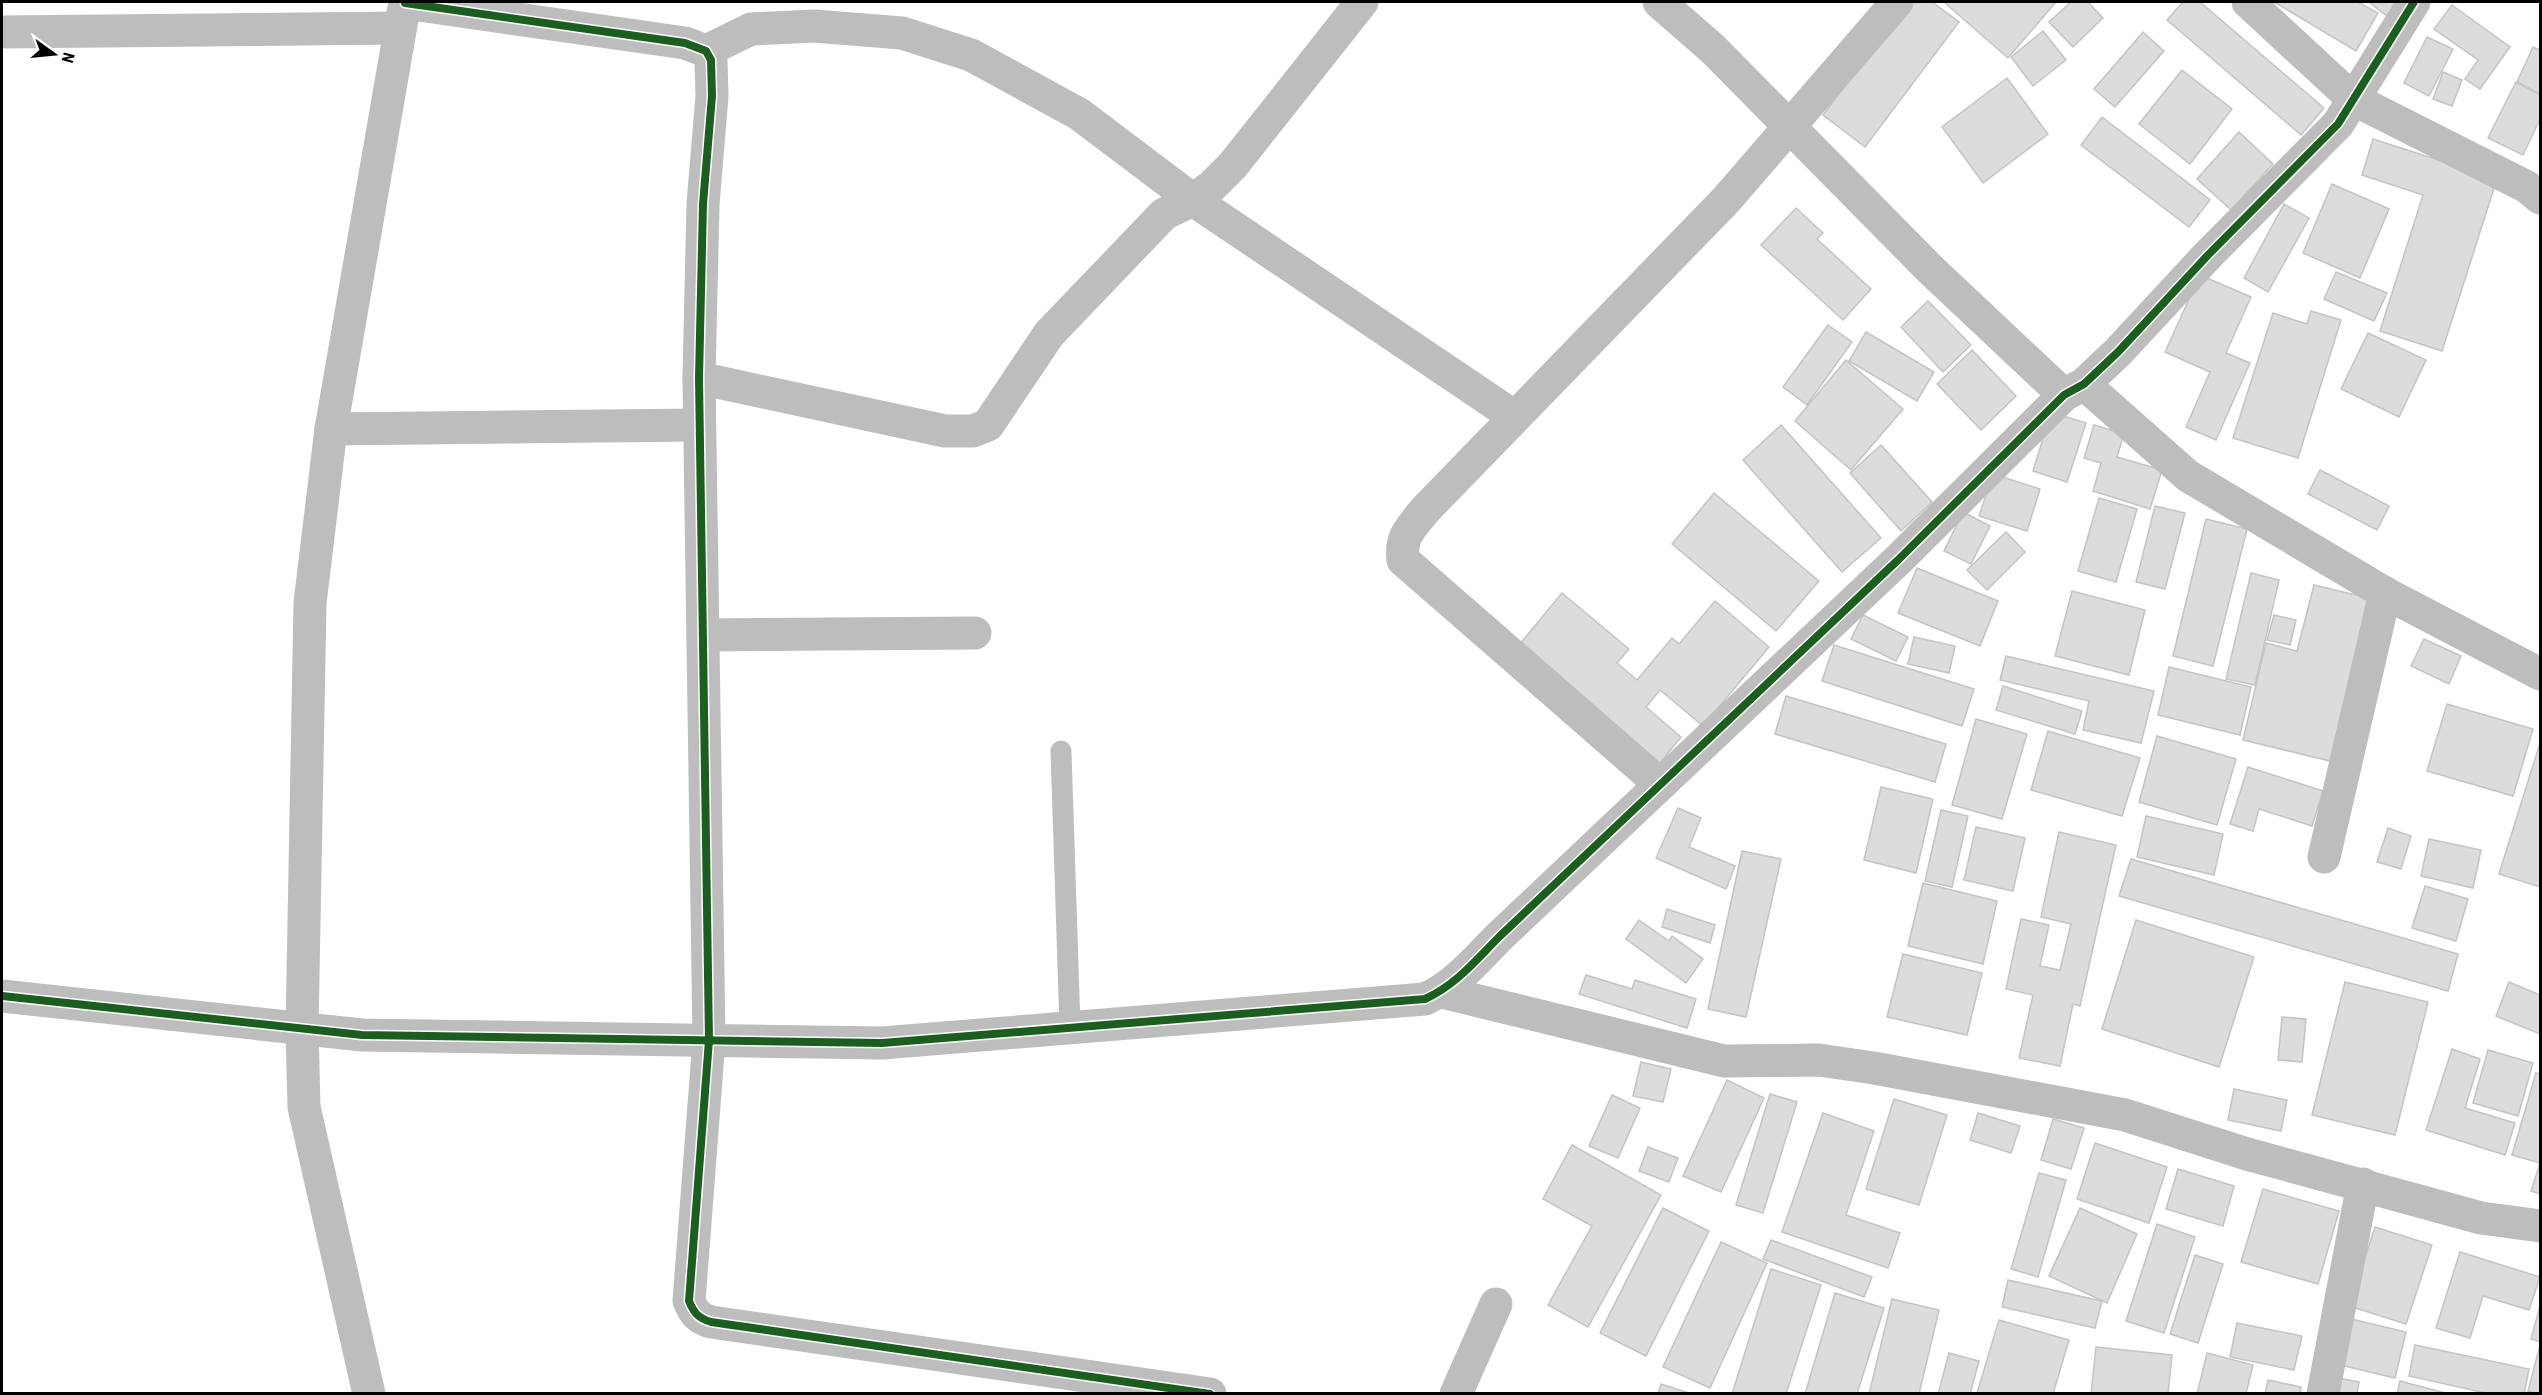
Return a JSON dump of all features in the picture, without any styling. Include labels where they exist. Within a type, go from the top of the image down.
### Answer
[{"type":"street","points":[[699,378],[945,431],[973,431],[988,425],[1049,334],[1164,214],[1192,200],[1211,187],[1233,165],[1362,2]]},
{"type":"street","points":[[1659,2],[1713,49],[1930,268],[2074,390],[2188,476],[2385,593],[2541,674]]},
{"type":"street","points":[[1660,784],[1402,560],[1401,546],[1405,535],[1425,510],[1726,200],[1791,128],[1898,2]]},
{"type":"street","points":[[2248,2],[2353,99],[2528,187],[2541,198]]},
{"type":"street","points":[[2,996],[362,1035],[882,1042],[1425,999],[1442,992],[2074,390],[2118,352],[2208,255],[2338,124],[2414,2]]},
{"type":"street","points":[[369,1394],[304,1107],[302,1029],[309,603],[331,429],[403,11]]},
{"type":"street","points":[[2,32],[403,11],[685,42],[706,51],[711,60],[712,96],[703,204],[699,425],[709,1040],[689,1301],[699,1318],[711,1322],[1036,1381],[1209,1394]]},
{"type":"street","points":[[706,51],[751,29],[814,26],[902,33],[971,54],[1079,114],[1192,200],[1515,417]]},
{"type":"street","points":[[331,429],[699,425]]},
{"type":"street","points":[[2324,857],[2385,593]]},
{"type":"street","points":[[703,635],[975,633]]},
{"type":"street","points":[[1442,992],[1724,1061],[1819,1060],[1874,1068],[2125,1115],[2247,1154],[2481,1218],[2541,1226]]},
{"type":"street","points":[[2323,1394],[2363,1184]]},
{"type":"street","points":[[1456,1394],[1496,1304]]},
{"type":"lane","points":[[1061,751],[1070,1028]]},
{"type":"building","points":[[1908,2],[1932,2],[1959,22],[1865,147],[1823,115]]},
{"type":"building","points":[[1944,2],[2056,2],[2008,58]]},
{"type":"building","points":[[2071,2],[2088,2],[2103,18],[2073,47],[2049,22]]},
{"type":"building","points":[[2183,2],[2200,2],[2324,108],[2301,135],[2167,20]]},
{"type":"building","points":[[2274,2],[2358,2],[2378,13],[2356,51]]},
{"type":"building","points":[[2369,2],[2400,2],[2388,17]]},
{"type":"building","points":[[2452,5],[2510,47],[2480,89],[2465,79],[2478,60],[2434,29]]},
{"type":"building","points":[[2043,31],[2066,60],[2033,86],[2011,57]]},
{"type":"building","points":[[2143,32],[2164,51],[2115,107],[2094,89]]},
{"type":"building","points":[[2427,37],[2453,49],[2429,96],[2404,83]]},
{"type":"building","points":[[2533,47],[2540,50],[2540,94],[2517,82]]},
{"type":"building","points":[[2182,70],[2232,109],[2190,164],[2139,124]]},
{"type":"building","points":[[2443,72],[2462,80],[2452,106],[2433,99]]},
{"type":"building","points":[[2007,78],[2048,134],[1983,183],[1942,127]]},
{"type":"building","points":[[2516,82],[2540,95],[2540,119],[2523,155],[2488,138]]},
{"type":"building","points":[[2102,117],[2210,200],[2189,227],[2081,145]]},
{"type":"building","points":[[2239,132],[2273,164],[2231,210],[2197,179]]},
{"type":"building","points":[[2373,139],[2497,179],[2442,351],[2380,331],[2423,195],[2362,175]]},
{"type":"building","points":[[2332,184],[2389,209],[2360,278],[2303,253]]},
{"type":"building","points":[[2284,204],[2309,218],[2268,292],[2244,278]]},
{"type":"building","points":[[1796,208],[1823,233],[1817,239],[1871,289],[1843,320],[1761,245]]},
{"type":"building","points":[[2336,272],[2387,293],[2374,321],[2324,299]]},
{"type":"building","points":[[2200,275],[2251,297],[2226,353],[2250,363],[2216,440],[2186,427],[2210,372],[2165,352]]},
{"type":"building","points":[[1928,301],[1971,345],[1943,372],[1901,327]]},
{"type":"building","points":[[2311,311],[2341,320],[2298,458],[2233,438],[2273,313],[2307,324]]},
{"type":"building","points":[[1828,325],[1852,342],[1807,405],[1783,387]]},
{"type":"building","points":[[1866,332],[1934,372],[1917,401],[1849,361]]},
{"type":"building","points":[[2368,333],[2426,360],[2399,417],[2341,389]]},
{"type":"building","points":[[1972,350],[2016,396],[1981,430],[1937,384]]},
{"type":"building","points":[[1846,360],[1903,409],[1851,470],[1795,421]]},
{"type":"building","points":[[2051,412],[2086,423],[2067,482],[2033,471]]},
{"type":"building","points":[[1781,425],[1881,538],[1842,572],[1743,460]]},
{"type":"building","points":[[2094,425],[2124,434],[2117,457],[2162,470],[2150,509],[2093,491],[2101,463],[2084,458]]},
{"type":"building","points":[[1881,445],[1932,502],[1901,531],[1850,473]]},
{"type":"building","points":[[2320,470],[2389,506],[2377,530],[2308,494]]},
{"type":"building","points":[[1993,474],[2040,489],[2027,531],[1979,516]]},
{"type":"building","points":[[1714,493],[1819,581],[1776,631],[1672,544]]},
{"type":"building","points":[[2099,498],[2137,509],[2116,582],[2078,571]]},
{"type":"building","points":[[2155,506],[2185,513],[2165,589],[2136,582]]},
{"type":"building","points":[[1963,512],[1990,526],[1971,564],[1944,551]]},
{"type":"building","points":[[2206,519],[2247,529],[2213,666],[2173,656]]},
{"type":"building","points":[[2006,532],[2025,552],[1987,590],[1967,570]]},
{"type":"building","points":[[1917,568],[1998,601],[1980,646],[1898,613]]},
{"type":"building","points":[[2251,573],[2279,580],[2255,685],[2226,679]]},
{"type":"building","points":[[2314,585],[2369,598],[2330,761],[2243,740],[2266,643],[2297,651]]},
{"type":"building","points":[[2072,591],[2145,610],[2129,675],[2055,656]]},
{"type":"building","points":[[1562,593],[1629,649],[1617,663],[1637,680],[1672,638],[1679,644],[1715,601],[1769,647],[1703,726],[1660,690],[1646,707],[1681,737],[1659,764],[1519,645]]},
{"type":"building","points":[[1863,615],[1908,637],[1896,661],[1851,639]]},
{"type":"building","points":[[2274,615],[2296,620],[2290,645],[2267,640]]},
{"type":"building","points":[[1914,637],[1955,646],[1949,673],[1908,664]]},
{"type":"building","points":[[2424,639],[2461,656],[2449,684],[2411,666]]},
{"type":"building","points":[[1834,645],[1974,689],[1962,726],[1822,681]]},
{"type":"building","points":[[2006,656],[2154,691],[2141,743],[2083,730],[2089,701],[2000,680]]},
{"type":"building","points":[[2169,667],[2251,687],[2240,735],[2158,715]]},
{"type":"building","points":[[2003,686],[2082,711],[2075,734],[1996,710]]},
{"type":"building","points":[[1786,696],[1946,744],[1935,782],[1775,734]]},
{"type":"building","points":[[2447,704],[2533,729],[2513,796],[2427,771]]},
{"type":"building","points":[[1976,719],[2027,734],[2002,819],[1952,805]]},
{"type":"building","points":[[2048,731],[2140,758],[2122,816],[2031,790]]},
{"type":"building","points":[[2157,736],[2236,759],[2217,825],[2139,802]]},
{"type":"building","points":[[2540,743],[2540,887],[2499,874]]},
{"type":"building","points":[[2248,767],[2323,791],[2312,826],[2259,809],[2253,831],[2230,824]]},
{"type":"building","points":[[1881,787],[1933,799],[1916,873],[1864,860]]},
{"type":"building","points":[[1678,808],[1701,818],[1689,847],[1735,866],[1726,889],[1656,858]]},
{"type":"building","points":[[1941,810],[1968,816],[1952,887],[1925,881]]},
{"type":"building","points":[[2146,816],[2223,834],[2214,875],[2137,857]]},
{"type":"building","points":[[1976,827],[2025,838],[2013,891],[1964,880]]},
{"type":"building","points":[[2388,828],[2411,836],[2401,869],[2377,862]]},
{"type":"building","points":[[2059,832],[2116,845],[2080,1006],[2073,1004],[2060,1066],[2019,1058],[2033,995],[2006,989],[2021,919],[2049,925],[2040,966],[2060,970],[2071,924],[2041,917]]},
{"type":"building","points":[[2429,839],[2481,850],[2473,888],[2421,876]]},
{"type":"building","points":[[1742,851],[1781,859],[1746,1017],[1708,1009]]},
{"type":"building","points":[[2131,859],[2458,954],[2448,991],[2119,896]]},
{"type":"building","points":[[1923,883],[1997,901],[1983,964],[1908,946]]},
{"type":"building","points":[[2425,886],[2468,899],[2456,941],[2412,928]]},
{"type":"building","points":[[1667,909],[1715,925],[1710,943],[1662,927]]},
{"type":"building","points":[[1639,920],[1669,941],[1672,936],[1703,959],[1686,983],[1626,939]]},
{"type":"building","points":[[2136,920],[2254,957],[2219,1067],[2102,1029]]},
{"type":"building","points":[[1903,954],[1982,973],[1967,1035],[1887,1017]]},
{"type":"building","points":[[1586,975],[1632,989],[1635,980],[1696,999],[1687,1028],[1579,994]]},
{"type":"building","points":[[2345,982],[2428,1002],[2395,1135],[2312,1115]]},
{"type":"building","points":[[2509,982],[2540,995],[2540,1034],[2496,1016]]},
{"type":"building","points":[[2282,1017],[2306,1019],[2302,1062],[2278,1060]]},
{"type":"building","points":[[2452,1049],[2480,1059],[2465,1108],[2515,1123],[2505,1155],[2426,1130]]},
{"type":"building","points":[[2488,1050],[2533,1063],[2518,1116],[2473,1103]]},
{"type":"building","points":[[1641,1062],[1671,1069],[1663,1102],[1633,1096]]},
{"type":"building","points":[[2536,1073],[2540,1074],[2540,1163],[2512,1155]]},
{"type":"building","points":[[1727,1080],[1764,1098],[1721,1192],[1683,1176]]},
{"type":"building","points":[[2234,1089],[2287,1100],[2281,1131],[2228,1120]]},
{"type":"building","points":[[1770,1094],[1797,1102],[1763,1213],[1736,1205]]},
{"type":"building","points":[[1612,1095],[1640,1108],[1618,1158],[1589,1146]]},
{"type":"building","points":[[1894,1099],[1947,1115],[1919,1205],[1866,1189]]},
{"type":"building","points":[[1823,1113],[1874,1131],[1846,1215],[1900,1233],[1888,1268],[1782,1232]]},
{"type":"building","points":[[1978,1113],[2020,1126],[2011,1153],[1970,1140]]},
{"type":"building","points":[[2053,1119],[2084,1128],[2071,1169],[2041,1160]]},
{"type":"building","points":[[2095,1143],[2167,1167],[2149,1223],[2077,1199]]},
{"type":"building","points":[[1572,1145],[1661,1195],[1588,1327],[1548,1305],[1592,1226],[1543,1199]]},
{"type":"building","points":[[1648,1147],[1678,1158],[1669,1182],[1639,1171]]},
{"type":"building","points":[[2540,1163],[2540,1194],[2531,1191]]},
{"type":"building","points":[[2178,1169],[2234,1186],[2223,1226],[2166,1209]]},
{"type":"building","points":[[2039,1173],[2066,1180],[2038,1277],[2011,1269]]},
{"type":"building","points":[[2263,1189],[2339,1211],[2318,1284],[2241,1262]]},
{"type":"building","points":[[1663,1208],[1709,1231],[1646,1356],[1600,1333]]},
{"type":"building","points":[[2080,1208],[2137,1234],[2107,1303],[2049,1276]]},
{"type":"building","points":[[2157,1224],[2195,1237],[2164,1333],[2126,1321]]},
{"type":"building","points":[[2375,1227],[2432,1245],[2406,1324],[2349,1306]]},
{"type":"building","points":[[1771,1240],[1872,1277],[1864,1297],[1763,1259]]},
{"type":"building","points":[[1721,1242],[1767,1263],[1710,1388],[1663,1367]]},
{"type":"building","points":[[2460,1252],[2540,1277],[2529,1310],[2483,1296],[2470,1338],[2436,1328]]},
{"type":"building","points":[[2195,1255],[2223,1264],[2198,1343],[2170,1334]]},
{"type":"building","points":[[1771,1269],[1821,1285],[1786,1394],[1732,1394]]},
{"type":"building","points":[[2008,1280],[2102,1301],[2095,1328],[2002,1307]]},
{"type":"building","points":[[1835,1293],[1884,1308],[1857,1394],[1805,1394]]},
{"type":"building","points":[[1892,1299],[1939,1310],[1919,1394],[1869,1394]]},
{"type":"building","points":[[2540,1306],[2540,1342],[2531,1339]]},
{"type":"building","points":[[2347,1318],[2406,1332],[2395,1378],[2336,1364]]},
{"type":"building","points":[[1999,1320],[2069,1340],[2053,1394],[1977,1393]]},
{"type":"building","points":[[2237,1323],[2302,1336],[2294,1370],[2230,1357]]},
{"type":"building","points":[[2415,1345],[2529,1369],[2524,1394],[2490,1394],[2409,1376]]},
{"type":"building","points":[[2540,1345],[2540,1394],[2538,1394],[2528,1391]]},
{"type":"building","points":[[2096,1347],[2172,1355],[2168,1394],[2091,1394]]},
{"type":"building","points":[[1949,1353],[1979,1361],[1970,1394],[1938,1394]]},
{"type":"building","points":[[2207,1353],[2253,1365],[2246,1394],[2197,1394]]},
{"type":"building","points":[[2333,1377],[2359,1382],[2357,1394],[2329,1394]]},
{"type":"building","points":[[2268,1380],[2301,1387],[2300,1394],[2265,1394]]},
{"type":"building","points":[[2400,1381],[2449,1394],[2397,1394]]},
{"type":"building","points":[[1661,1384],[1692,1394],[1658,1394]]},
{"type":"cycle path","points":[[2,996],[362,1035],[882,1043],[1425,999],[1446,987],[1465,971],[1898,560],[2064,395],[2084,384],[2118,352],[2208,255],[2338,124],[2414,2]]},
{"type":"cycle path","points":[[405,3],[685,43],[706,51],[711,60],[712,96],[703,204],[699,378],[709,1040],[689,1301],[693,1309],[700,1317],[711,1322],[1210,1394]]}]
